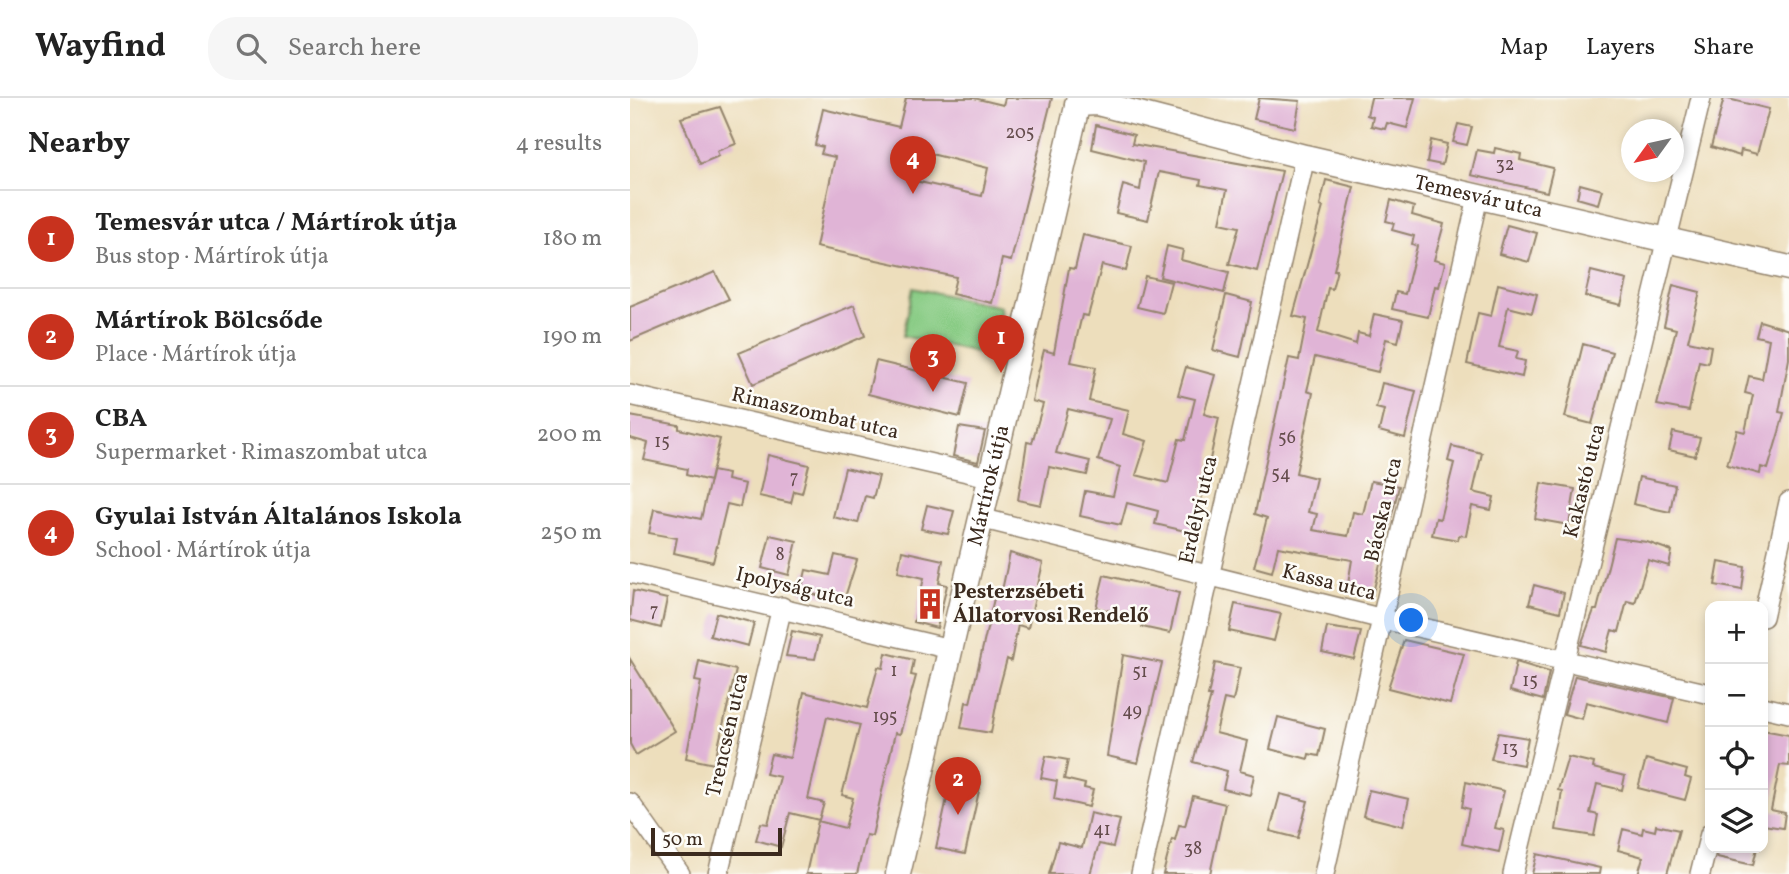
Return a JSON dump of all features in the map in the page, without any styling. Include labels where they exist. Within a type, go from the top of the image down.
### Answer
[{"type":"street","name":"Temesvár utca","points":[[1132,98],[1168,122]]},
{"type":"street","name":"Kakastó utca","points":[[1513,874],[1701,98]]},
{"type":"street","name":"Temesvár utca","points":[[1078,101],[1097,103],[1305,157],[1789,268]]},
{"type":"street","name":"Mártírok útja","points":[[898,874],[1078,101]]},
{"type":"street","name":"Erdélyi utca","points":[[1141,874],[1207,576],[1305,157]]},
{"type":"street","name":"Bácska utca","points":[[1324,874],[1478,197]]},
{"type":"street","name":"Rimaszombat utca","points":[[630,395],[989,477]]},
{"type":"street","points":[[1767,601],[1789,502]]},
{"type":"street","name":"Kassa utca","points":[[980,518],[1383,619],[1705,693]]},
{"type":"street","name":"Ipolyság utca","points":[[630,573],[950,649]]},
{"type":"street","name":"Trencsén utca","points":[[718,874],[782,607]]},
{"type":"street","points":[[1768,708],[1789,713]]},
{"type":"street","points":[[630,803],[672,869]]},
{"type":"street","points":[[1700,874],[1705,853]]},
{"type":"green space","points":[[913,288],[1001,307],[991,355],[903,336]]},
{"type":"building","points":[[906,98],[974,98],[1003,105],[1005,98],[1052,98],[1011,261],[1002,259],[992,303],[952,294],[956,277],[816,247],[835,157],[821,154],[823,147],[815,145],[823,109],[899,127]],"holes":[[[923,152],[988,168],[982,196],[915,181]]]},
{"type":"building","points":[[1259,98],[1300,101],[1295,128],[1254,119]]},
{"type":"building","points":[[1371,98],[1415,98],[1407,128],[1387,123],[1385,129],[1371,126],[1373,117],[1367,115]]},
{"type":"building","points":[[1724,98],[1769,109],[1757,154],[1741,150],[1740,156],[1711,147]]},
{"type":"building","points":[[720,107],[736,144],[717,151],[719,156],[700,164],[681,118]]},
{"type":"building","points":[[1458,124],[1472,127],[1467,145],[1453,142]]},
{"type":"building","points":[[1096,125],[1134,135],[1132,144],[1282,171],[1257,271],[1229,264],[1239,227],[1220,223],[1227,190],[1200,185],[1201,180],[1159,172],[1148,220],[1116,213],[1123,185],[1140,190],[1144,162],[1092,149]]},
{"type":"building","points":[[1431,140],[1447,144],[1442,165],[1427,162]]},
{"type":"building","points":[[1495,148],[1521,154],[1520,160],[1553,168],[1547,192],[1471,175],[1477,150],[1494,153]]},
{"type":"building","points":[[1326,180],[1354,187],[1334,270],[1337,270],[1332,289],[1328,288],[1318,332],[1356,344],[1358,333],[1369,336],[1374,314],[1403,320],[1398,342],[1386,339],[1378,372],[1315,357],[1307,391],[1313,393],[1296,473],[1316,478],[1308,512],[1317,514],[1313,530],[1348,536],[1353,512],[1363,514],[1371,481],[1399,486],[1372,597],[1347,590],[1352,560],[1278,547],[1272,572],[1254,567],[1267,518],[1255,514],[1289,358],[1299,360],[1307,319],[1293,316],[1323,207],[1320,206]]},
{"type":"building","points":[[1580,184],[1602,190],[1598,204],[1577,198]]},
{"type":"building","points":[[1391,200],[1414,207],[1412,215],[1444,224],[1434,260],[1445,263],[1439,287],[1435,286],[1428,317],[1392,309],[1396,292],[1405,294],[1417,246],[1412,244],[1414,236],[1392,230],[1394,223],[1386,221]]},
{"type":"building","points":[[1507,225],[1537,233],[1529,262],[1499,254]]},
{"type":"building","points":[[1083,235],[1132,246],[1126,271],[1102,265],[1088,316],[1082,315],[1071,362],[1096,367],[1089,401],[1129,410],[1123,434],[1147,441],[1136,475],[1168,483],[1179,439],[1185,440],[1195,399],[1178,395],[1186,367],[1215,375],[1204,414],[1219,418],[1194,533],[1155,524],[1158,511],[1127,503],[1121,525],[1080,516],[1085,491],[1113,496],[1120,467],[1098,460],[1110,419],[1068,409],[1056,453],[1090,461],[1087,475],[1049,467],[1041,505],[1018,500],[1027,442],[1032,443],[1043,404],[1032,401],[1037,377],[1044,350],[1054,353],[1069,268],[1075,269]]},
{"type":"building","points":[[1167,246],[1183,250],[1181,260],[1229,272],[1224,293],[1160,277]]},
{"type":"building","points":[[1591,271],[1627,280],[1621,305],[1585,296]]},
{"type":"building","points":[[715,272],[729,299],[630,341],[630,307]]},
{"type":"building","points":[[1145,276],[1171,282],[1163,313],[1137,307]]},
{"type":"building","points":[[1498,284],[1537,294],[1532,313],[1508,307],[1499,347],[1518,351],[1516,359],[1525,361],[1522,377],[1467,364],[1478,313],[1491,316]]},
{"type":"building","points":[[1673,285],[1700,292],[1688,341],[1711,346],[1708,363],[1699,361],[1689,411],[1657,405],[1676,329],[1664,326]]},
{"type":"building","points":[[1226,295],[1252,302],[1240,357],[1213,350]]},
{"type":"building","points":[[854,305],[865,336],[753,384],[739,353]]},
{"type":"building","points":[[1760,321],[1789,330],[1789,359],[1779,412],[1784,413],[1768,469],[1761,467],[1760,474],[1727,465],[1737,430],[1745,432],[1753,395],[1745,393],[1749,376],[1762,379],[1769,339],[1756,336]]},
{"type":"building","points":[[1583,344],[1612,352],[1592,424],[1565,417]]},
{"type":"building","points":[[876,361],[968,383],[960,417],[868,394]]},
{"type":"building","points":[[1382,383],[1416,391],[1405,438],[1379,431],[1384,410],[1376,408]]},
{"type":"building","points":[[630,416],[679,425],[679,429],[720,439],[710,481],[686,475],[687,469],[644,460],[648,443],[630,438]]},
{"type":"building","points":[[959,427],[985,431],[978,462],[953,456]]},
{"type":"building","points":[[1673,432],[1700,438],[1695,456],[1669,450]]},
{"type":"building","points":[[1452,446],[1482,453],[1473,492],[1494,497],[1491,510],[1472,506],[1466,536],[1459,535],[1458,540],[1432,535],[1436,518],[1440,519],[1454,463],[1448,461]]},
{"type":"building","points":[[768,455],[809,465],[802,493],[794,491],[791,503],[759,496]]},
{"type":"building","points":[[845,468],[879,476],[873,498],[865,496],[858,523],[833,517]]},
{"type":"building","points":[[712,471],[728,474],[727,480],[745,484],[740,507],[727,504],[713,562],[674,553],[677,538],[649,533],[654,509],[701,519]]},
{"type":"building","points":[[1639,477],[1675,485],[1670,512],[1633,504]]},
{"type":"building","points":[[1541,483],[1575,489],[1569,525],[1535,519]]},
{"type":"building","points":[[927,505],[954,511],[948,534],[921,529]]},
{"type":"building","points":[[770,535],[797,541],[789,575],[762,568]]},
{"type":"building","points":[[1615,538],[1647,542],[1672,551],[1669,566],[1648,560],[1635,603],[1627,601],[1619,632],[1612,630],[1606,652],[1581,645],[1594,610],[1597,610]]},
{"type":"building","points":[[902,551],[943,560],[939,583],[947,585],[937,628],[914,622],[924,578],[898,572]]},
{"type":"building","points":[[1010,553],[1043,563],[1028,628],[1018,625],[1011,661],[1007,659],[999,689],[991,733],[961,728],[966,702],[970,703],[995,594],[1001,595]]},
{"type":"building","points":[[835,555],[857,560],[844,600],[801,592],[806,570],[830,575]]},
{"type":"building","points":[[1719,562],[1745,567],[1742,590],[1715,585]]},
{"type":"building","points":[[1104,575],[1179,593],[1170,633],[1142,627],[1144,617],[1096,608]]},
{"type":"building","points":[[1534,585],[1564,593],[1560,612],[1529,604]]},
{"type":"building","points":[[633,591],[667,599],[661,628],[630,620]]},
{"type":"building","points":[[1235,604],[1281,614],[1274,641],[1229,631]]},
{"type":"building","points":[[716,613],[754,623],[748,646],[710,636]]},
{"type":"building","points":[[1327,627],[1361,632],[1354,659],[1322,652]]},
{"type":"building","points":[[792,631],[820,637],[815,659],[786,656]]},
{"type":"building","points":[[1404,640],[1464,654],[1450,704],[1388,688]]},
{"type":"building","points":[[886,653],[914,660],[911,675],[916,676],[900,734],[895,733],[872,836],[866,835],[857,874],[806,874],[818,821],[845,828],[853,798],[842,795],[860,725],[827,717],[808,799],[824,803],[819,820],[790,813],[781,847],[756,840],[761,823],[768,824],[780,777],[766,774],[771,754],[790,758],[804,692],[867,708],[878,667],[883,668]]},
{"type":"building","points":[[1123,655],[1162,663],[1138,763],[1107,756]]},
{"type":"building","points":[[630,659],[675,731],[636,755],[630,744]]},
{"type":"building","points":[[699,661],[736,670],[714,764],[686,758],[701,682],[695,681]]},
{"type":"building","points":[[1516,662],[1549,672],[1543,700],[1510,691]]},
{"type":"building","points":[[1215,663],[1240,668],[1233,701],[1224,699],[1216,733],[1247,741],[1240,771],[1254,775],[1250,795],[1223,789],[1227,771],[1193,762],[1211,696],[1208,696]]},
{"type":"building","points":[[1575,676],[1674,698],[1668,723],[1586,702],[1582,719],[1564,714]]},
{"type":"building","points":[[1278,717],[1325,729],[1319,756],[1309,754],[1308,759],[1270,749]]},
{"type":"building","points":[[1768,731],[1789,735],[1789,766],[1780,765],[1771,810],[1785,813],[1783,828],[1768,826]]},
{"type":"building","points":[[1498,733],[1528,738],[1523,765],[1491,759]]},
{"type":"building","points":[[1046,756],[1068,760],[1064,779],[1085,784],[1084,788],[1093,790],[1089,807],[1054,799],[1057,781],[1041,778]]},
{"type":"building","points":[[1568,757],[1594,763],[1593,768],[1625,776],[1622,790],[1597,784],[1590,813],[1598,815],[1594,836],[1556,830],[1562,791],[1558,790]]},
{"type":"building","points":[[1646,759],[1687,770],[1685,777],[1691,779],[1685,800],[1638,788]]},
{"type":"building","points":[[952,776],[981,782],[965,854],[936,848]]},
{"type":"building","points":[[1466,782],[1504,791],[1495,828],[1504,830],[1499,852],[1462,844],[1469,809],[1462,807]]},
{"type":"building","points":[[1369,790],[1409,799],[1403,826],[1363,816]]},
{"type":"building","points":[[1280,794],[1308,801],[1298,838],[1270,831]]},
{"type":"building","points":[[1193,796],[1225,804],[1210,874],[1163,874],[1172,839],[1175,840],[1179,825],[1185,826]]},
{"type":"building","points":[[1090,813],[1120,820],[1113,847],[1099,844],[1090,874],[1049,874],[1058,842],[1082,848]]},
{"type":"building","points":[[1656,825],[1679,830],[1667,874],[1638,874],[1643,857],[1618,850],[1623,829],[1642,834],[1643,828],[1655,831]]},
{"type":"building","points":[[1718,853],[1756,853],[1753,865],[1717,857]]},
{"type":"building","points":[[1537,854],[1600,868],[1599,874],[1532,874]]},
{"type":"place","name":"Gyulai István Általános Iskola","points":[[913,194]]},
{"type":"place","name":"Temesvár utca / Mártírok útja","points":[[1001,373]]},
{"type":"place","name":"CBA","points":[[933,392]]},
{"type":"place","name":"Pesterzsébeti Állatorvosi Rendelő","points":[[930,604]]},
{"type":"place","name":"Mártírok Bölcsőde","points":[[958,815]]}]
